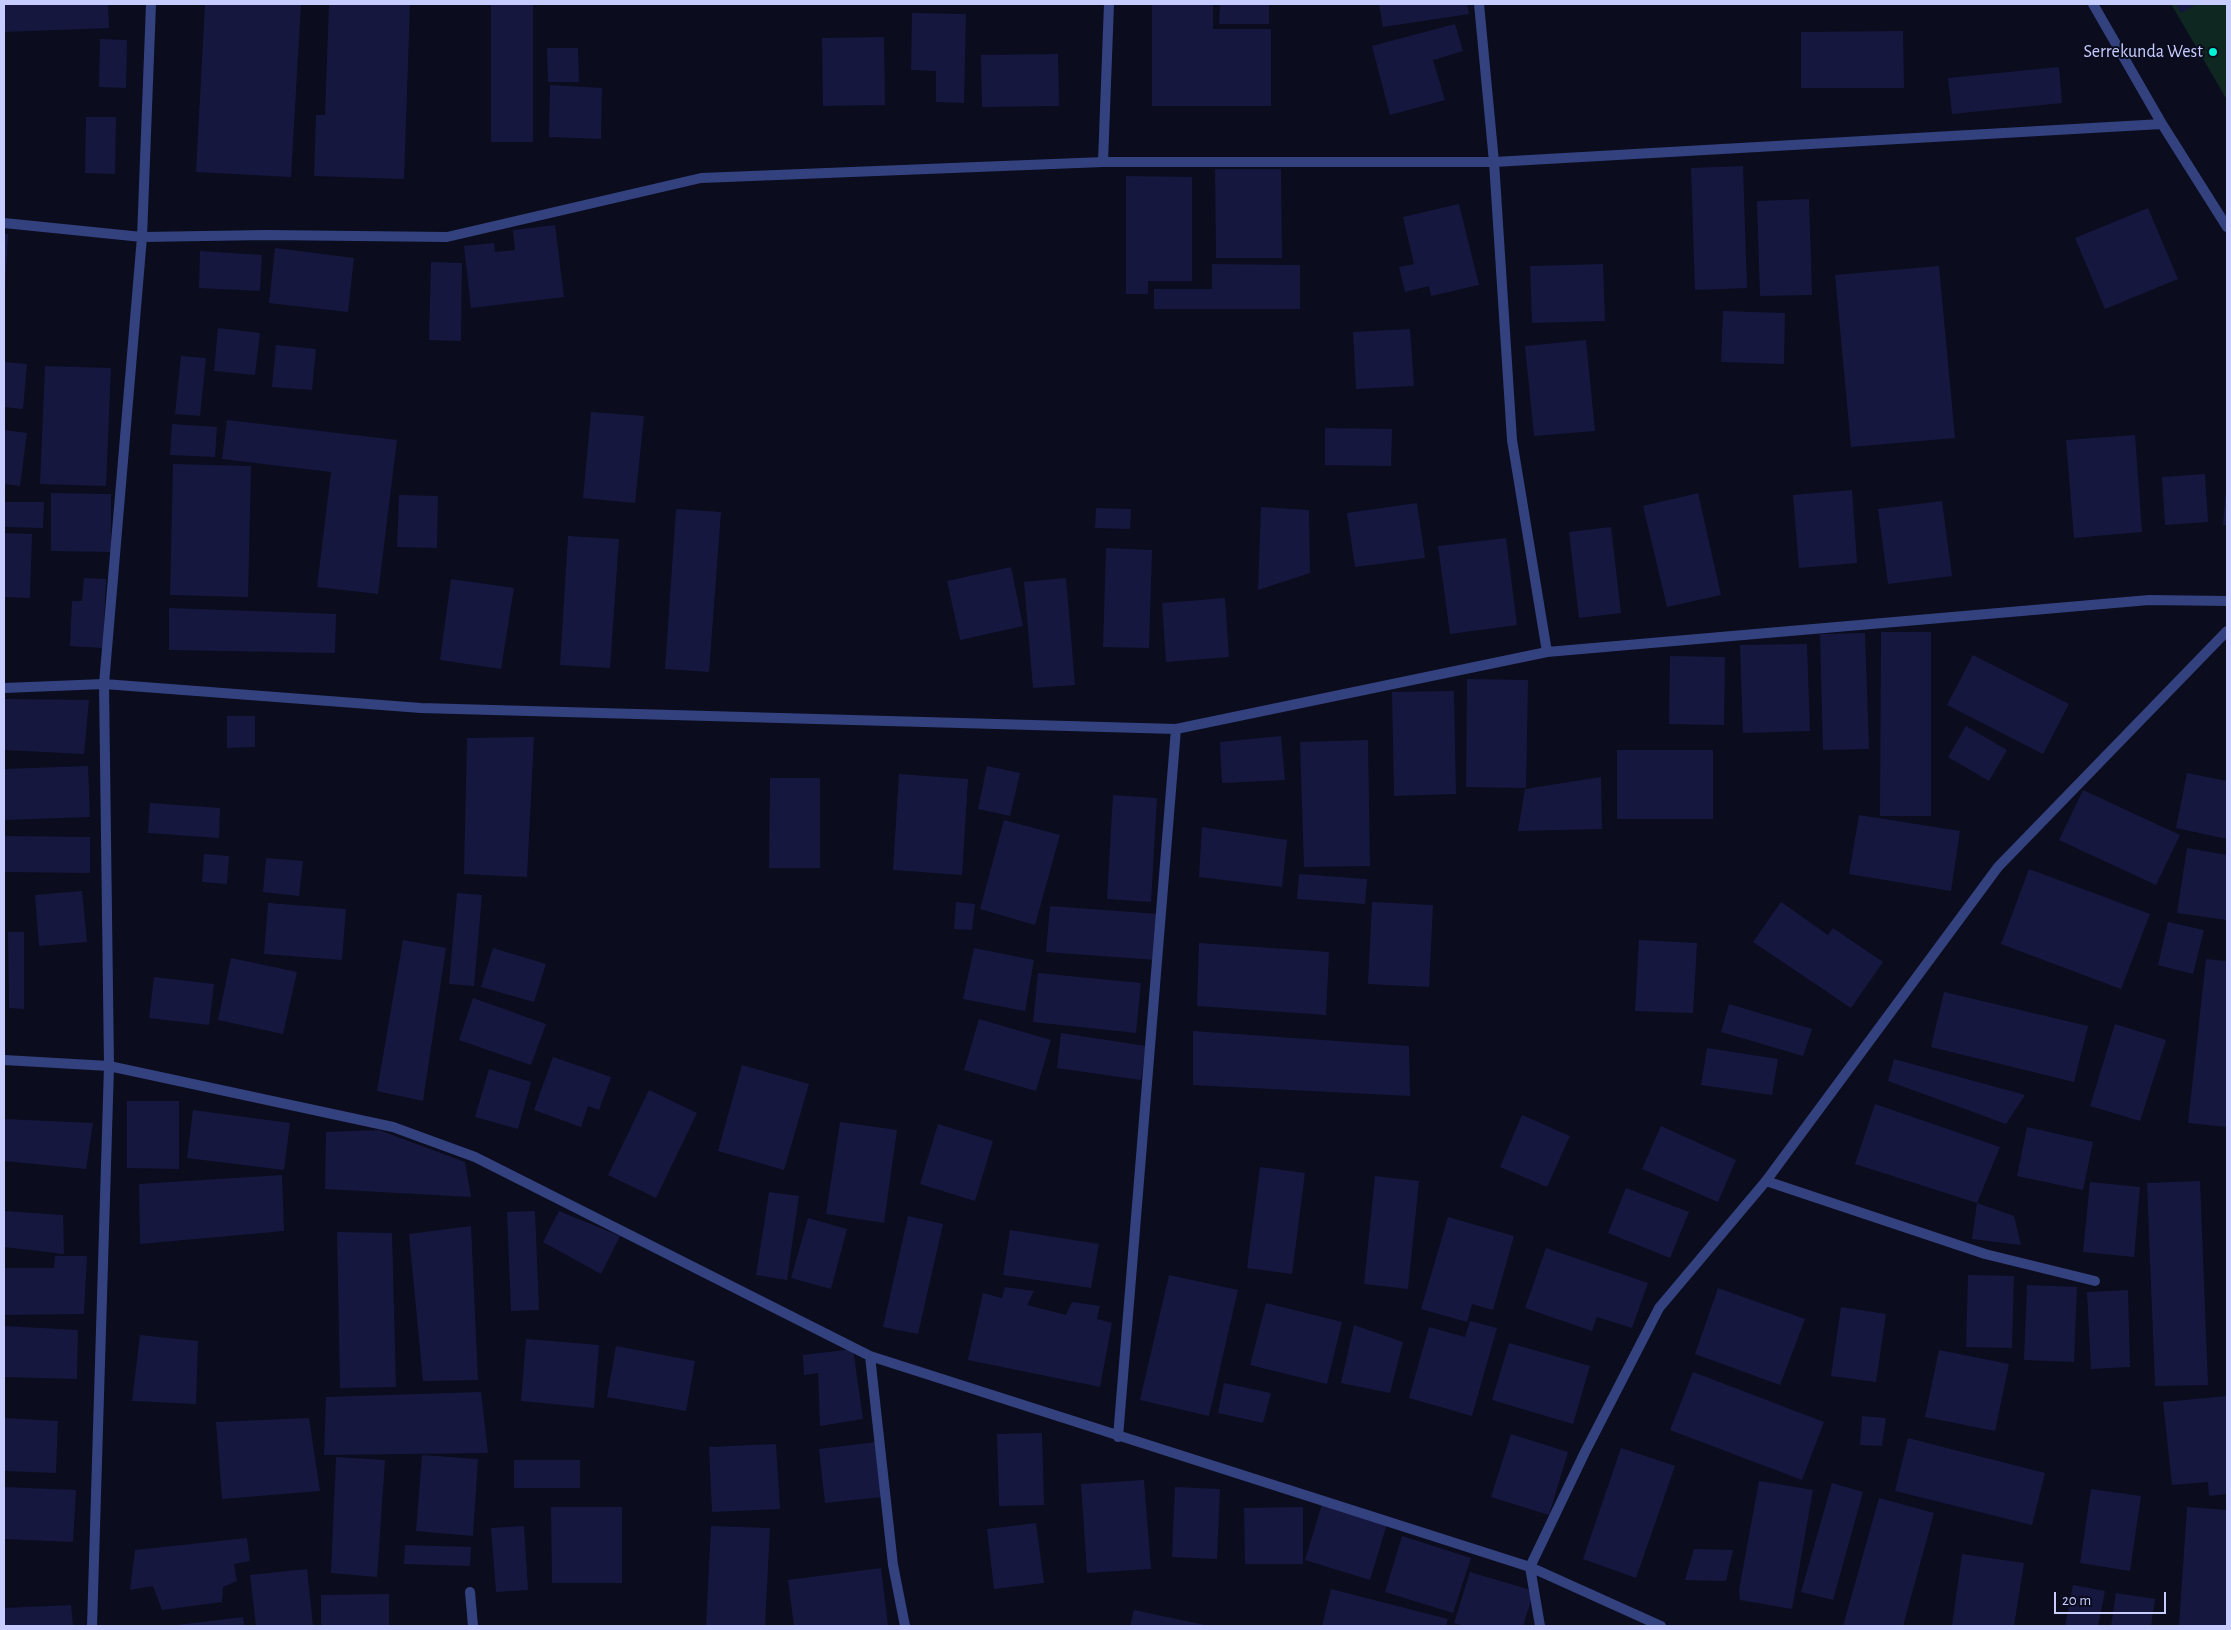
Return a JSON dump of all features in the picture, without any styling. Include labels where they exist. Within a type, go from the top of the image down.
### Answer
[{"type":"street","points":[[92,1626],[110,1066],[104,684],[142,237],[151,4]]},
{"type":"street","points":[[1103,162],[1109,4]]},
{"type":"street","points":[[1479,4],[1494,162],[1512,440],[1547,652]]},
{"type":"street","points":[[2093,4],[2162,124],[2227,227]]},
{"type":"street","points":[[4,223],[142,237],[267,235],[447,237],[701,178],[1103,162],[1494,162],[2162,124]]},
{"type":"street","points":[[4,688],[104,684],[421,708],[1176,729],[1547,652],[2149,600],[2227,601]]},
{"type":"street","points":[[1540,1626],[1530,1567],[1659,1308],[1766,1181],[1998,867],[2227,631]]},
{"type":"street","points":[[1118,1437],[1176,729]]},
{"type":"street","points":[[4,1060],[110,1066],[393,1127],[475,1157],[870,1356],[1118,1437],[1530,1567],[1661,1626]]},
{"type":"street","points":[[1766,1181],[1985,1254],[2095,1282]]},
{"type":"street","points":[[870,1356],[893,1565],[905,1626]]},
{"type":"street","points":[[470,1592],[473,1626]]},
{"type":"green space","name":"Serrekunda West","points":[[2171,4],[2227,4],[2227,100]]},
{"type":"building","points":[[4,4],[108,4],[109,28],[4,32]]},
{"type":"building","points":[[205,4],[301,4],[291,177],[196,172]]},
{"type":"building","points":[[329,4],[410,4],[404,179],[314,176],[316,115],[325,115]]},
{"type":"building","points":[[491,4],[533,4],[533,142],[491,142]]},
{"type":"building","points":[[1152,4],[1213,4],[1213,29],[1271,29],[1271,106],[1152,106]]},
{"type":"building","points":[[1220,4],[1269,4],[1269,24],[1219,24]]},
{"type":"building","points":[[1379,4],[1467,4],[1469,14],[1383,27]]},
{"type":"building","points":[[2176,4],[2197,4],[2181,13]]},
{"type":"building","points":[[912,13],[966,14],[964,103],[936,102],[936,71],[911,70]]},
{"type":"building","points":[[1455,24],[1463,51],[1433,60],[1445,100],[1390,115],[1372,46]]},
{"type":"building","points":[[1903,31],[1904,88],[1801,88],[1801,32]]},
{"type":"building","points":[[884,37],[885,105],[823,106],[822,38]]},
{"type":"building","points":[[100,39],[127,40],[126,88],[99,87]]},
{"type":"building","points":[[547,48],[578,48],[579,82],[548,82]]},
{"type":"building","points":[[1058,54],[1059,106],[982,107],[981,55]]},
{"type":"building","points":[[2059,67],[2062,103],[1952,114],[1948,78]]},
{"type":"building","points":[[550,85],[602,88],[601,139],[549,137]]},
{"type":"building","points":[[86,117],[116,117],[115,174],[85,173]]},
{"type":"building","points":[[1743,166],[1747,288],[1695,290],[1691,168]]},
{"type":"building","points":[[1215,169],[1281,169],[1282,258],[1216,258]]},
{"type":"building","points":[[1126,176],[1192,177],[1192,281],[1148,281],[1148,294],[1126,294]]},
{"type":"building","points":[[1809,199],[1812,295],[1760,296],[1757,201]]},
{"type":"building","points":[[1459,204],[1479,285],[1431,296],[1429,286],[1405,292],[1399,267],[1414,264],[1403,217]]},
{"type":"building","points":[[2148,208],[2178,279],[2105,309],[2075,238]]},
{"type":"building","points":[[555,225],[564,297],[471,308],[464,246],[494,243],[495,252],[515,250],[513,230]]},
{"type":"building","points":[[4,234],[8,234],[5,289],[4,289]]},
{"type":"building","points":[[275,248],[354,258],[348,312],[269,303]]},
{"type":"building","points":[[200,251],[262,255],[260,291],[199,288]]},
{"type":"building","points":[[431,262],[462,263],[461,341],[429,340]]},
{"type":"building","points":[[1212,264],[1300,265],[1300,309],[1154,309],[1154,289],[1212,289]]},
{"type":"building","points":[[1603,264],[1605,321],[1532,323],[1530,266]]},
{"type":"building","points":[[1939,266],[1955,438],[1851,447],[1835,275]]},
{"type":"building","points":[[1723,311],[1785,313],[1784,364],[1721,362]]},
{"type":"building","points":[[218,328],[260,333],[255,375],[214,371]]},
{"type":"building","points":[[1410,329],[1414,386],[1356,389],[1353,332]]},
{"type":"building","points":[[1586,340],[1595,431],[1534,436],[1525,346]]},
{"type":"building","points":[[276,345],[316,349],[312,390],[272,387]]},
{"type":"building","points":[[181,356],[206,358],[200,416],[175,414]]},
{"type":"building","points":[[4,362],[27,364],[23,409],[4,407]]},
{"type":"building","points":[[45,366],[111,368],[106,486],[40,484]]},
{"type":"building","points":[[591,412],[644,416],[635,503],[583,498]]},
{"type":"building","points":[[227,420],[397,440],[378,594],[317,587],[331,472],[222,459]]},
{"type":"building","points":[[172,424],[217,427],[215,457],[170,455]]},
{"type":"building","points":[[1325,428],[1392,429],[1391,466],[1325,465]]},
{"type":"building","points":[[4,430],[27,433],[20,486],[4,484]]},
{"type":"building","points":[[2135,435],[2142,532],[2074,538],[2066,440]]},
{"type":"building","points":[[173,464],[251,466],[248,597],[170,595]]},
{"type":"building","points":[[2205,474],[2208,522],[2165,525],[2162,477]]},
{"type":"building","points":[[1852,490],[1857,563],[1799,568],[1793,495]]},
{"type":"building","points":[[2226,490],[2227,525],[2223,525]]},
{"type":"building","points":[[51,493],[111,494],[111,552],[51,551]]},
{"type":"building","points":[[1698,493],[1721,595],[1667,607],[1643,506]]},
{"type":"building","points":[[399,495],[438,496],[437,548],[397,547]]},
{"type":"building","points":[[1942,501],[1952,576],[1888,584],[1878,509]]},
{"type":"building","points":[[4,502],[44,502],[43,528],[4,527]]},
{"type":"building","points":[[1417,503],[1425,558],[1355,567],[1347,513]]},
{"type":"building","points":[[1261,507],[1309,510],[1310,573],[1258,590]]},
{"type":"building","points":[[1096,508],[1131,509],[1130,529],[1095,528]]},
{"type":"building","points":[[676,509],[721,512],[709,672],[665,669]]},
{"type":"building","points":[[1611,527],[1621,613],[1579,618],[1569,532]]},
{"type":"building","points":[[4,533],[32,534],[30,598],[4,597]]},
{"type":"building","points":[[568,536],[619,539],[610,668],[560,665]]},
{"type":"building","points":[[1506,538],[1517,625],[1450,634],[1438,546]]},
{"type":"building","points":[[1106,548],[1152,550],[1149,648],[1103,647]]},
{"type":"building","points":[[1011,567],[1023,626],[960,640],[947,581]]},
{"type":"building","points":[[84,578],[106,579],[103,648],[70,646],[72,601],[82,601]]},
{"type":"building","points":[[1066,578],[1075,685],[1033,688],[1024,582]]},
{"type":"building","points":[[451,579],[514,588],[501,669],[440,660]]},
{"type":"building","points":[[1225,598],[1229,657],[1166,662],[1162,603]]},
{"type":"building","points":[[169,608],[336,614],[335,653],[169,650]]},
{"type":"building","points":[[1881,632],[1931,632],[1931,816],[1880,816]]},
{"type":"building","points":[[1865,633],[1869,749],[1823,750],[1820,634]]},
{"type":"building","points":[[1807,644],[1810,731],[1743,733],[1740,645]]},
{"type":"building","points":[[1973,655],[2069,704],[2043,754],[1947,705]]},
{"type":"building","points":[[1670,656],[1725,657],[1724,725],[1669,724]]},
{"type":"building","points":[[1467,679],[1528,680],[1526,788],[1466,787]]},
{"type":"building","points":[[1454,691],[1456,794],[1394,796],[1392,692]]},
{"type":"building","points":[[4,699],[89,700],[84,754],[4,750]]},
{"type":"building","points":[[227,716],[255,716],[255,747],[227,748]]},
{"type":"building","points":[[1966,726],[2007,750],[1989,781],[1948,757]]},
{"type":"building","points":[[1281,736],[1285,780],[1222,783],[1220,742]]},
{"type":"building","points":[[534,737],[527,877],[464,874],[467,738]]},
{"type":"building","points":[[1368,740],[1370,866],[1304,867],[1300,742]]},
{"type":"building","points":[[1617,750],[1713,750],[1713,819],[1617,819]]},
{"type":"building","points":[[88,766],[90,817],[4,820],[4,769]]},
{"type":"building","points":[[987,766],[1020,773],[1010,816],[978,809]]},
{"type":"building","points":[[2187,773],[2227,781],[2227,839],[2176,828]]},
{"type":"building","points":[[899,774],[968,779],[962,875],[893,870]]},
{"type":"building","points":[[1601,777],[1602,829],[1518,831],[1525,789]]},
{"type":"building","points":[[770,778],[820,778],[820,868],[769,868]]},
{"type":"building","points":[[2083,790],[2180,835],[2156,885],[2059,840]]},
{"type":"building","points":[[1113,795],[1157,798],[1151,902],[1107,899]]},
{"type":"building","points":[[150,803],[220,808],[219,838],[148,833]]},
{"type":"building","points":[[1859,815],[1960,831],[1951,891],[1849,874]]},
{"type":"building","points":[[1004,820],[1060,835],[1035,925],[980,909]]},
{"type":"building","points":[[1202,827],[1287,840],[1282,887],[1199,877]]},
{"type":"building","points":[[4,836],[90,837],[90,873],[4,872]]},
{"type":"building","points":[[2187,848],[2227,855],[2227,920],[2177,913]]},
{"type":"building","points":[[204,854],[229,856],[227,884],[202,882]]},
{"type":"building","points":[[266,858],[303,861],[299,896],[263,892]]},
{"type":"building","points":[[2029,869],[2150,914],[2121,989],[2001,944]]},
{"type":"building","points":[[1299,874],[1367,879],[1365,904],[1297,899]]},
{"type":"building","points":[[82,891],[87,942],[39,946],[35,895]]},
{"type":"building","points":[[457,893],[482,895],[474,986],[449,984]]},
{"type":"building","points":[[956,902],[975,904],[972,930],[954,929]]},
{"type":"building","points":[[1372,902],[1433,905],[1429,987],[1368,984]]},
{"type":"building","points":[[1781,902],[1828,935],[1833,928],[1883,962],[1851,1008],[1753,942]]},
{"type":"building","points":[[268,903],[346,909],[342,960],[264,954]]},
{"type":"building","points":[[1050,906],[1159,914],[1156,960],[1046,952]]},
{"type":"building","points":[[2168,922],[2204,930],[2193,974],[2158,965]]},
{"type":"building","points":[[8,932],[24,932],[24,1009],[9,1008]]},
{"type":"building","points":[[403,940],[446,948],[423,1101],[377,1091]]},
{"type":"building","points":[[1639,940],[1697,943],[1693,1013],[1635,1011]]},
{"type":"building","points":[[1199,943],[1329,952],[1326,1015],[1197,1006]]},
{"type":"building","points":[[493,948],[546,964],[534,1002],[481,987]]},
{"type":"building","points":[[974,948],[1034,960],[1025,1011],[963,999]]},
{"type":"building","points":[[231,958],[297,972],[283,1034],[218,1020]]},
{"type":"building","points":[[2206,959],[2227,961],[2227,1127],[2188,1123]]},
{"type":"building","points":[[1038,973],[1141,983],[1136,1033],[1033,1022]]},
{"type":"building","points":[[154,977],[214,984],[209,1025],[149,1018]]},
{"type":"building","points":[[1944,992],[2088,1026],[2074,1082],[1931,1047]]},
{"type":"building","points":[[473,998],[546,1024],[531,1065],[459,1040]]},
{"type":"building","points":[[1729,1004],[1812,1029],[1803,1056],[1721,1032]]},
{"type":"building","points":[[979,1019],[1051,1040],[1036,1091],[964,1070]]},
{"type":"building","points":[[2115,1024],[2166,1040],[2140,1121],[2090,1106]]},
{"type":"building","points":[[1193,1031],[1409,1046],[1410,1096],[1193,1085]]},
{"type":"building","points":[[1061,1033],[1146,1046],[1141,1080],[1057,1068]]},
{"type":"building","points":[[1707,1048],[1778,1059],[1772,1095],[1701,1085]]},
{"type":"building","points":[[553,1057],[611,1077],[599,1110],[588,1106],[581,1127],[534,1110]]},
{"type":"building","points":[[1894,1059],[2025,1095],[2006,1124],[1888,1081]]},
{"type":"building","points":[[742,1065],[809,1084],[784,1170],[718,1151]]},
{"type":"building","points":[[489,1069],[531,1082],[518,1129],[475,1117]]},
{"type":"building","points":[[649,1090],[697,1113],[656,1198],[608,1175]]},
{"type":"building","points":[[127,1101],[179,1101],[179,1169],[127,1168]]},
{"type":"building","points":[[1875,1104],[2000,1147],[1977,1203],[1855,1164]]},
{"type":"building","points":[[193,1110],[290,1123],[284,1170],[187,1158]]},
{"type":"building","points":[[1522,1115],[1570,1136],[1547,1187],[1500,1167]]},
{"type":"building","points":[[4,1119],[93,1123],[86,1169],[4,1161]]},
{"type":"building","points":[[840,1122],[897,1130],[884,1223],[826,1214]]},
{"type":"building","points":[[938,1124],[993,1141],[975,1201],[920,1184]]},
{"type":"building","points":[[1661,1126],[1736,1160],[1718,1202],[1642,1169]]},
{"type":"building","points":[[2027,1127],[2093,1142],[2083,1190],[2017,1176]]},
{"type":"building","points":[[379,1130],[465,1162],[471,1197],[325,1189],[326,1132]]},
{"type":"building","points":[[1260,1167],[1305,1173],[1292,1274],[1247,1268]]},
{"type":"building","points":[[282,1175],[284,1231],[140,1244],[139,1184]]},
{"type":"building","points":[[1375,1176],[1419,1181],[1408,1289],[1364,1284]]},
{"type":"building","points":[[2200,1181],[2208,1385],[2155,1386],[2147,1183]]},
{"type":"building","points":[[2090,1182],[2140,1187],[2134,1257],[2083,1252]]},
{"type":"building","points":[[1626,1188],[1689,1212],[1670,1258],[1608,1233]]},
{"type":"building","points":[[769,1192],[799,1196],[787,1280],[756,1275]]},
{"type":"building","points":[[1977,1203],[2014,1216],[2021,1245],[1972,1239]]},
{"type":"building","points":[[4,1211],[63,1215],[64,1254],[4,1247]]},
{"type":"building","points":[[535,1211],[539,1310],[511,1311],[507,1212]]},
{"type":"building","points":[[559,1211],[620,1236],[601,1274],[543,1242]]},
{"type":"building","points":[[908,1216],[943,1224],[918,1334],[883,1327]]},
{"type":"building","points":[[1448,1217],[1514,1236],[1493,1310],[1472,1304],[1467,1322],[1421,1309]]},
{"type":"building","points":[[808,1218],[847,1229],[831,1289],[791,1278]]},
{"type":"building","points":[[471,1226],[478,1380],[423,1381],[409,1234]]},
{"type":"building","points":[[1010,1230],[1099,1244],[1091,1288],[1003,1275]]},
{"type":"building","points":[[337,1232],[392,1233],[396,1387],[340,1388]]},
{"type":"building","points":[[1546,1248],[1648,1283],[1632,1328],[1597,1317],[1592,1331],[1525,1308]]},
{"type":"building","points":[[55,1256],[87,1256],[84,1314],[4,1315],[4,1268],[54,1268]]},
{"type":"building","points":[[1169,1275],[1238,1290],[1209,1416],[1140,1400]]},
{"type":"building","points":[[1968,1275],[2014,1276],[2012,1348],[1966,1347]]},
{"type":"building","points":[[2027,1285],[2077,1287],[2074,1362],[2024,1360]]},
{"type":"building","points":[[1005,1287],[1034,1291],[1027,1305],[1066,1315],[1072,1302],[1100,1306],[1097,1319],[1112,1323],[1100,1387],[968,1360],[983,1293],[1002,1298]]},
{"type":"building","points":[[1718,1288],[1805,1319],[1780,1385],[1695,1354]]},
{"type":"building","points":[[2128,1290],[2130,1367],[2091,1369],[2087,1292]]},
{"type":"building","points":[[1266,1303],[1342,1322],[1327,1384],[1250,1365]]},
{"type":"building","points":[[1841,1307],[1886,1314],[1876,1382],[1831,1376]]},
{"type":"building","points":[[1470,1321],[1497,1328],[1472,1416],[1409,1398],[1429,1327],[1465,1337]]},
{"type":"building","points":[[1354,1325],[1403,1342],[1390,1393],[1341,1383]]},
{"type":"building","points":[[4,1326],[78,1330],[77,1379],[4,1377]]},
{"type":"building","points":[[140,1335],[198,1341],[196,1404],[132,1401]]},
{"type":"building","points":[[526,1339],[599,1345],[594,1408],[521,1401]]},
{"type":"building","points":[[1509,1343],[1590,1366],[1573,1424],[1492,1400]]},
{"type":"building","points":[[616,1346],[695,1361],[686,1411],[607,1397]]},
{"type":"building","points":[[853,1349],[863,1419],[820,1426],[818,1373],[804,1375],[803,1355]]},
{"type":"building","points":[[1939,1350],[2009,1364],[1995,1431],[1925,1417]]},
{"type":"building","points":[[1693,1372],[1824,1422],[1802,1480],[1670,1430]]},
{"type":"building","points":[[1224,1383],[1271,1393],[1263,1423],[1218,1413]]},
{"type":"building","points":[[481,1392],[488,1453],[324,1455],[326,1397]]},
{"type":"building","points":[[2227,1396],[2227,1494],[2209,1496],[2208,1482],[2172,1485],[2163,1402]]},
{"type":"building","points":[[1862,1416],[1886,1418],[1882,1446],[1860,1445]]},
{"type":"building","points":[[4,1418],[58,1421],[56,1473],[4,1471]]},
{"type":"building","points":[[309,1418],[320,1491],[222,1499],[216,1422]]},
{"type":"building","points":[[1042,1433],[1044,1505],[999,1506],[997,1434]]},
{"type":"building","points":[[1511,1434],[1568,1452],[1549,1515],[1491,1497]]},
{"type":"building","points":[[1908,1438],[2045,1473],[2032,1525],[1895,1491]]},
{"type":"building","points":[[876,1442],[882,1497],[825,1503],[819,1449]]},
{"type":"building","points":[[776,1444],[780,1509],[712,1512],[709,1447]]},
{"type":"building","points":[[1621,1448],[1675,1466],[1636,1578],[1583,1559]]},
{"type":"building","points":[[422,1455],[478,1459],[473,1536],[416,1531]]},
{"type":"building","points":[[336,1457],[385,1460],[377,1577],[331,1573]]},
{"type":"building","points":[[514,1460],[580,1460],[580,1488],[514,1488]]},
{"type":"building","points":[[1144,1480],[1151,1569],[1087,1573],[1081,1484]]},
{"type":"building","points":[[1759,1481],[1813,1490],[1792,1609],[1740,1600],[1739,1590]]},
{"type":"building","points":[[1832,1483],[1863,1492],[1833,1600],[1801,1592]]},
{"type":"building","points":[[4,1487],[76,1490],[73,1542],[4,1539]]},
{"type":"building","points":[[1175,1487],[1220,1489],[1217,1559],[1172,1557]]},
{"type":"building","points":[[2091,1489],[2141,1496],[2130,1571],[2080,1563]]},
{"type":"building","points":[[1879,1498],[1934,1513],[1903,1626],[1843,1626]]},
{"type":"building","points":[[1322,1504],[1387,1524],[1370,1580],[1305,1560]]},
{"type":"building","points":[[551,1507],[622,1507],[622,1583],[552,1583]]},
{"type":"building","points":[[1303,1507],[1303,1564],[1245,1564],[1244,1508]]},
{"type":"building","points":[[2187,1507],[2227,1510],[2227,1626],[2179,1626]]},
{"type":"building","points":[[1036,1523],[1044,1583],[994,1589],[987,1529]]},
{"type":"building","points":[[524,1526],[528,1590],[496,1592],[491,1528]]},
{"type":"building","points":[[711,1526],[770,1528],[765,1626],[706,1626]]},
{"type":"building","points":[[1402,1536],[1471,1558],[1453,1613],[1385,1592]]},
{"type":"building","points":[[247,1538],[250,1561],[234,1564],[237,1581],[223,1587],[222,1602],[162,1610],[153,1586],[130,1590],[135,1550]]},
{"type":"building","points":[[405,1545],[471,1547],[470,1566],[404,1564]]},
{"type":"building","points":[[1694,1549],[1733,1550],[1726,1581],[1685,1580]]},
{"type":"building","points":[[1962,1554],[2024,1563],[2014,1626],[1952,1626]]},
{"type":"building","points":[[881,1568],[888,1626],[794,1626],[788,1580]]},
{"type":"building","points":[[307,1569],[313,1626],[256,1626],[250,1575]]},
{"type":"building","points":[[1470,1572],[1534,1591],[1523,1626],[1464,1626],[1454,1623]]},
{"type":"building","points":[[2073,1585],[2105,1591],[2098,1626],[2065,1626]]},
{"type":"building","points":[[1331,1589],[1448,1619],[1446,1626],[1322,1626]]},
{"type":"building","points":[[2116,1593],[2155,1599],[2151,1626],[2111,1626]]},
{"type":"building","points":[[389,1594],[389,1626],[321,1626],[321,1595]]},
{"type":"building","points":[[71,1605],[73,1626],[4,1626],[4,1608]]},
{"type":"building","points":[[1134,1610],[1205,1625],[1205,1626],[1130,1626]]},
{"type":"building","points":[[243,1617],[244,1626],[177,1626],[177,1625]]},
{"type":"place","name":"Serrekunda West","points":[[2213,52]]}]
